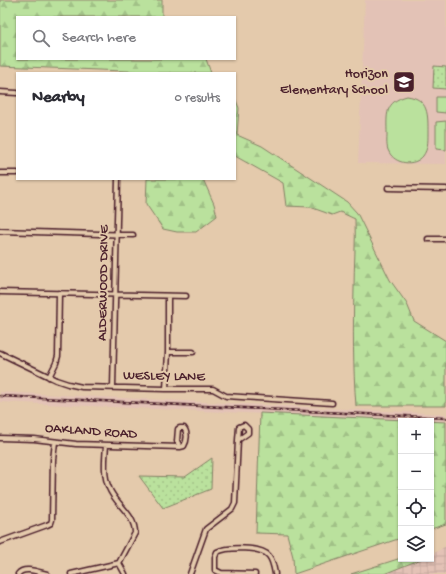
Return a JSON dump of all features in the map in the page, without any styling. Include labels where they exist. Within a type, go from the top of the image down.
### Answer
[{"type":"street","points":[[0,92],[16,93]]},
{"type":"street","points":[[0,173],[16,173]]},
{"type":"street","name":"ALDERWOOD DRIVE","points":[[113,387],[118,180]]},
{"type":"street","points":[[388,188],[446,189]]},
{"type":"street","points":[[0,231],[133,235]]},
{"type":"street","points":[[428,239],[446,239]]},
{"type":"street","points":[[0,292],[186,296]]},
{"type":"street","points":[[50,377],[58,356],[59,293]]},
{"type":"street","points":[[166,389],[168,352],[168,296]]},
{"type":"street","points":[[168,352],[192,352]]},
{"type":"street","name":"WESLEY LANE","points":[[0,353],[50,377],[68,384],[82,387],[213,389],[226,396],[332,403]]},
{"type":"street","name":"OAKLAND ROAD","points":[[0,438],[34,439],[76,444],[180,447]]},
{"type":"street","points":[[190,574],[206,528],[232,509],[235,503],[238,440]]},
{"type":"street","points":[[0,542],[47,526],[51,523],[55,442]]},
{"type":"street","points":[[71,574],[119,563],[135,533],[135,527],[130,516],[114,497],[109,488],[106,477],[106,445]]},
{"type":"street","points":[[255,574],[221,573],[215,570],[215,557],[217,552],[223,549],[258,549],[265,552],[269,556],[275,574]]},
{"type":"street","points":[[119,563],[125,574]]},
{"type":"street","points":[[18,574],[24,570],[45,574]]},
{"type":"shaded area","name":"Horizon Elementary School","points":[[365,0],[446,0],[446,164],[358,163]]},
{"type":"shaded area","points":[[0,392],[446,414],[446,422],[434,421],[434,418],[398,418],[398,420],[0,402]]},
{"type":"shaded area","points":[[446,546],[446,574],[384,574],[414,562],[434,562],[434,553]]},
{"type":"green space","points":[[0,0],[162,0],[162,16],[16,16],[16,60],[206,60],[211,72],[149,72],[0,66]]},
{"type":"green space","points":[[434,66],[446,67],[446,89],[433,88]]},
{"type":"green space","points":[[407,96],[420,101],[423,104],[426,109],[428,120],[428,142],[426,151],[423,156],[415,162],[410,163],[405,163],[392,156],[388,150],[387,143],[388,110],[394,102]]},
{"type":"green space","points":[[436,97],[446,97],[446,113],[436,112]]},
{"type":"green space","points":[[236,100],[239,108],[237,135],[262,146],[347,202],[357,213],[390,280],[407,304],[414,321],[446,341],[446,406],[356,406],[353,333],[355,219],[340,212],[332,215],[310,207],[286,206],[283,183],[236,157]]},
{"type":"green space","points":[[446,121],[446,150],[436,149],[436,122]]},
{"type":"green space","points":[[147,180],[203,180],[214,204],[217,216],[196,232],[177,232],[163,229],[146,204]]},
{"type":"green space","points":[[260,413],[398,420],[398,539],[294,574],[293,557],[287,534],[256,533]]},
{"type":"green space","points":[[434,421],[446,422],[446,524],[434,528]]},
{"type":"green space","points":[[212,458],[211,489],[163,508],[139,476],[185,477]]},
{"type":"green space","points":[[398,559],[398,562],[414,562],[384,574],[351,574]]},
{"type":"railway","points":[[0,396],[446,418]]},
{"type":"place","name":"Horizon Elementary School","points":[[404,82]]}]
